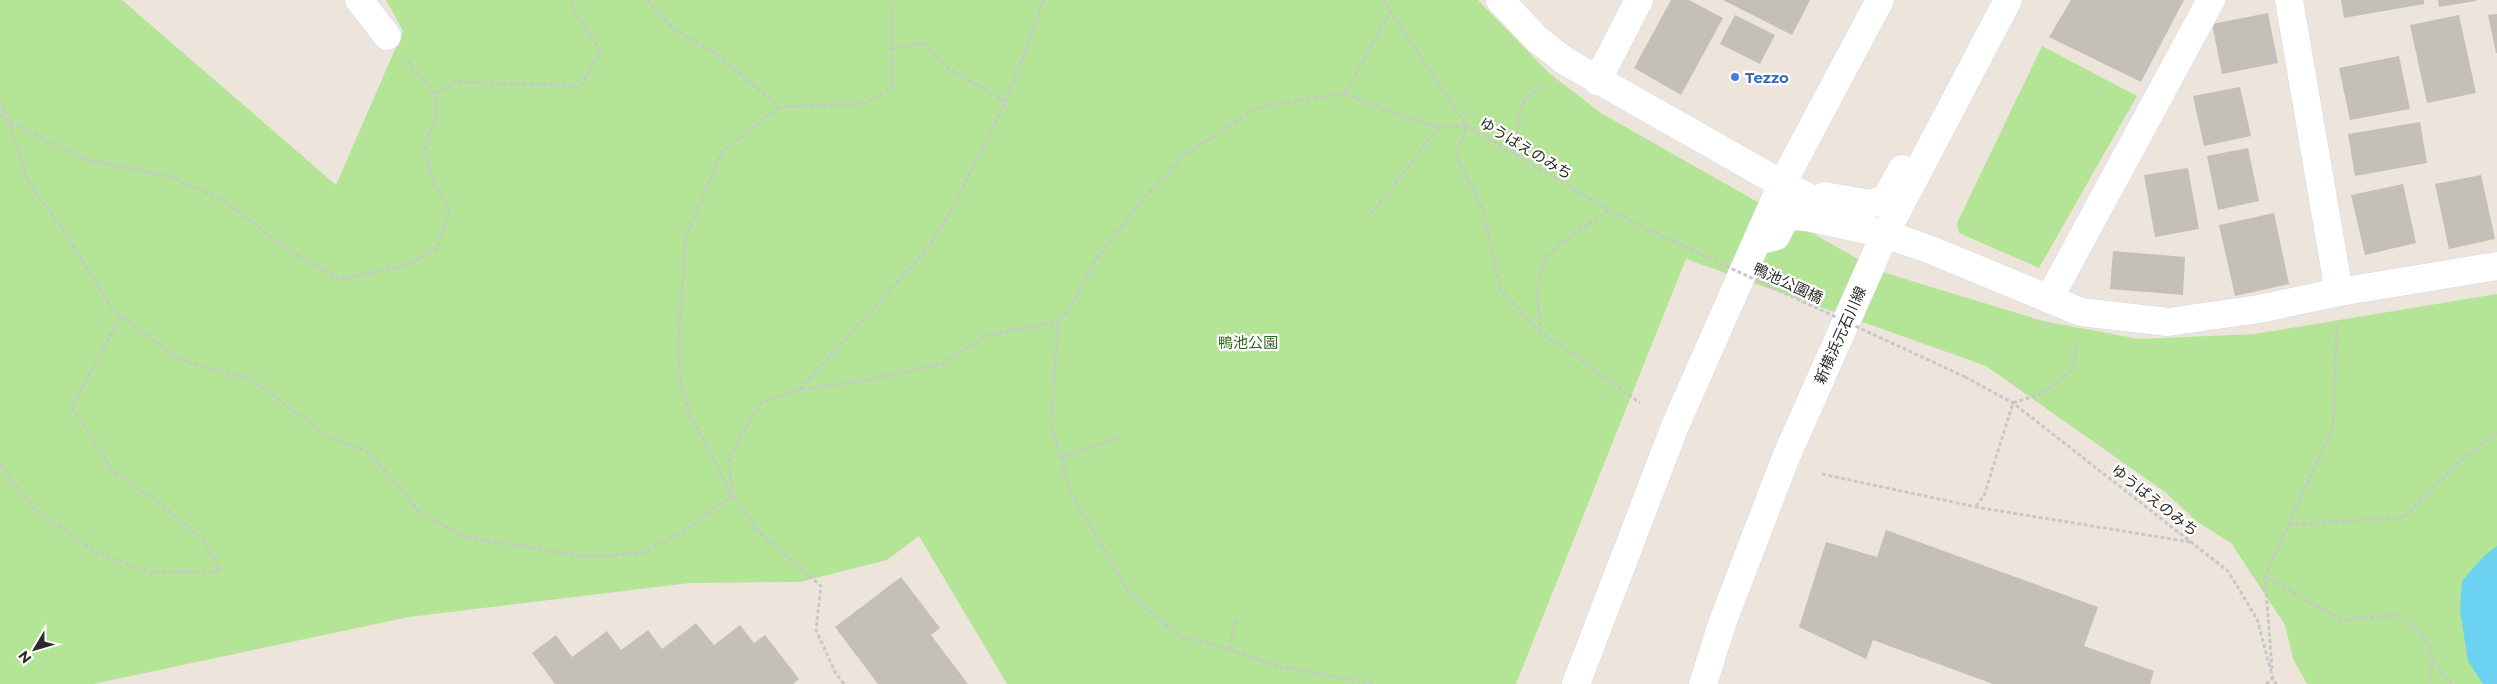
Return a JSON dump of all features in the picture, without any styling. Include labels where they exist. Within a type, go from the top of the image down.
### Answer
[{"type":"street","points":[[359,0],[387,36]]},
{"type":"street","points":[[1500,0],[1538,39],[1565,61],[1782,184],[1885,234],[1931,250],[2081,312],[2168,322],[2259,309],[2339,292],[2497,266]]},
{"type":"street","points":[[1597,80],[1639,0]]},
{"type":"street","points":[[1576,684],[1675,426],[1782,184],[1880,0]]},
{"type":"street","name":"新横浜元石川線","points":[[1703,684],[1723,621],[1786,457],[1885,234],[2008,0]]},
{"type":"street","points":[[2049,300],[2211,0]]},
{"type":"street","points":[[2289,0],[2339,292]]},
{"type":"street","points":[[1782,184],[1846,201],[1871,204],[1886,198],[1902,169],[1923,162]]},
{"type":"street","points":[[1757,241],[1776,236],[1784,220],[1793,216],[1885,234]]},
{"type":"path","points":[[435,94],[456,82],[581,86],[600,51],[573,7],[573,0]]},
{"type":"path","points":[[647,0],[674,30],[711,50],[780,107]]},
{"type":"path","points":[[844,684],[836,674],[816,630],[822,586],[759,532],[732,495],[690,415],[680,378],[678,344],[686,236],[723,150],[780,107],[861,104],[892,89],[891,0]]},
{"type":"path","points":[[800,390],[926,251],[952,209],[1006,102],[1044,0]]},
{"type":"path","name":"ゆうばえのみち","points":[[1383,0],[1467,126],[1609,210],[1655,233]]},
{"type":"path","points":[[1345,93],[1390,12]]},
{"type":"path","points":[[0,115],[9,122],[84,159],[169,176],[225,202],[290,251],[340,279],[405,266],[436,249],[450,209],[434,183],[425,146],[437,114],[435,94],[387,36]]},
{"type":"path","points":[[892,49],[922,42],[948,68],[1006,102]]},
{"type":"path","points":[[1514,154],[1521,104],[1565,61]]},
{"type":"path","points":[[1373,684],[1277,666],[1229,649],[1179,636],[1129,592],[1071,493],[1051,424],[1058,322],[1073,304],[1094,262],[1142,200],[1184,155],[1259,107],[1345,93],[1401,116],[1438,127],[1467,126],[1456,154],[1484,214],[1500,289],[1540,332],[1568,350],[1640,403]]},
{"type":"path","points":[[0,101],[9,122],[27,180],[63,229],[112,309],[180,360],[251,378],[327,436],[370,453],[420,513],[466,537],[587,557],[642,553],[686,530],[732,495]]},
{"type":"path","points":[[1371,214],[1438,127]]},
{"type":"path","points":[[1540,332],[1538,287],[1542,265],[1564,239],[1609,210]]},
{"type":"path","name":"鴨池公園橋","points":[[1655,233],[1965,378]]},
{"type":"path","points":[[2266,684],[2273,679],[2265,576],[2333,427],[2339,292]]},
{"type":"path","points":[[0,465],[35,510],[98,554],[151,572],[221,571],[203,540],[162,505],[111,469],[72,407],[121,315]]},
{"type":"path","points":[[732,495],[729,456],[761,403],[800,390],[867,380],[944,363],[986,335],[1058,322]]},
{"type":"path","points":[[1976,506],[1984,496],[2013,403],[2043,393],[2072,370]]},
{"type":"path","name":"ゆうばえのみち","points":[[1965,378],[2013,403],[2228,571],[2257,619],[2276,684]]},
{"type":"path","points":[[2289,524],[2405,517],[2460,461],[2497,434]]},
{"type":"path","points":[[1062,458],[1120,438]]},
{"type":"path","points":[[1822,474],[1976,506],[2192,543]]},
{"type":"path","points":[[2265,576],[2341,620],[2398,615],[2426,636],[2434,660],[2451,684]]},
{"type":"path","points":[[1229,649],[1236,619]]},
{"type":"path","points":[[2429,684],[2434,660]]},
{"type":"green space","name":"鴨池公園","points":[[0,0],[122,0],[336,185],[403,31],[386,0],[1478,0],[1549,73],[1601,113],[1879,271],[2043,321],[2139,339],[2254,334],[2497,294],[2497,684],[2307,684],[2293,659],[2285,625],[2231,543],[2196,521],[2165,492],[1986,366],[1686,259],[1516,684],[1007,684],[919,536],[887,560],[800,582],[690,583],[409,617],[93,684],[0,684]]},
{"type":"green space","points":[[2042,46],[2137,96],[2039,268],[1959,233],[1957,223]]},
{"type":"water","points":[[2497,546],[2497,684],[2483,684],[2468,661],[2460,611],[2462,581],[2484,556]]},
{"type":"building","points":[[1671,0],[1689,0],[1723,18],[1681,95],[1634,68]]},
{"type":"building","points":[[1723,0],[1810,0],[1792,35]]},
{"type":"building","points":[[2071,0],[2184,0],[2141,82],[2049,37]]},
{"type":"building","points":[[2341,0],[2424,0],[2424,4],[2344,18]]},
{"type":"building","points":[[2438,0],[2476,0],[2476,1],[2439,7]]},
{"type":"building","points":[[2268,13],[2278,63],[2222,74],[2212,24]]},
{"type":"building","points":[[2497,14],[2497,53],[2496,53],[2488,15]]},
{"type":"building","points":[[1735,15],[1775,35],[1760,64],[1720,44]]},
{"type":"building","points":[[2459,15],[2476,93],[2427,103],[2410,25]]},
{"type":"building","points":[[2399,56],[2410,109],[2350,120],[2339,68]]},
{"type":"building","points":[[2240,87],[2251,136],[2204,146],[2193,96]]},
{"type":"building","points":[[2420,122],[2427,163],[2355,176],[2348,134]]},
{"type":"building","points":[[2248,148],[2259,201],[2218,210],[2207,156]]},
{"type":"building","points":[[2188,168],[2199,229],[2155,237],[2144,175]]},
{"type":"building","points":[[2481,175],[2495,239],[2449,249],[2435,184]]},
{"type":"building","points":[[2403,184],[2416,243],[2365,255],[2351,195]]},
{"type":"building","points":[[2274,213],[2289,284],[2235,296],[2219,225]]},
{"type":"building","points":[[2113,251],[2185,257],[2183,295],[2110,289]]},
{"type":"building","points":[[1886,530],[2098,607],[2084,646],[2154,671],[2150,684],[1993,684],[1873,640],[1866,659],[1799,627],[1826,542],[1877,557]]},
{"type":"building","points":[[901,577],[940,628],[931,635],[968,684],[878,684],[835,627]]},
{"type":"building","points":[[696,623],[714,645],[740,625],[754,643],[765,635],[799,679],[793,684],[555,684],[532,653],[556,635],[572,657],[607,631],[621,650],[648,630],[662,649]]},
{"type":"place","name":"Tezzo","points":[[1735,77]]}]
